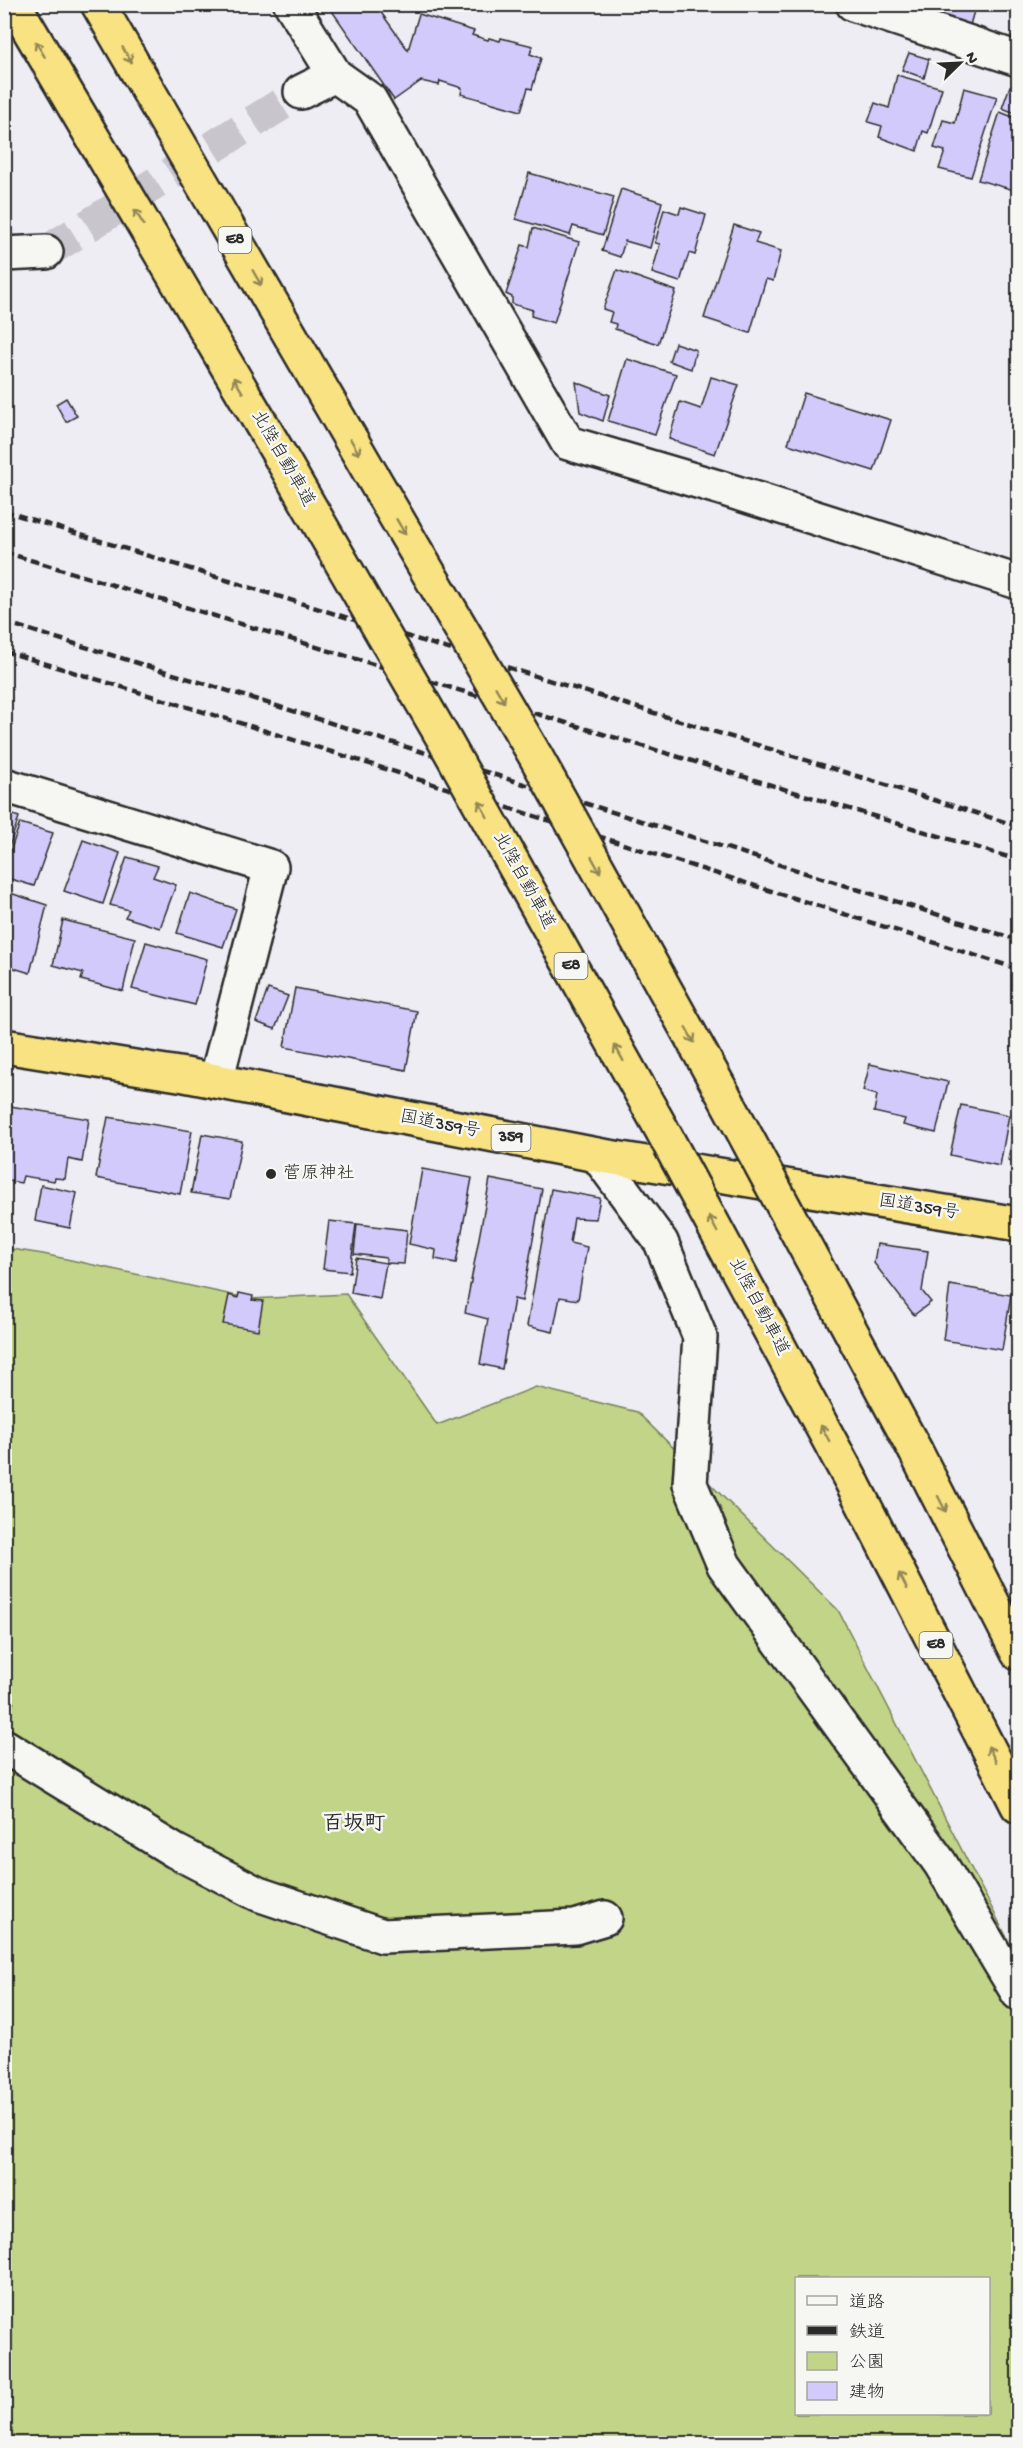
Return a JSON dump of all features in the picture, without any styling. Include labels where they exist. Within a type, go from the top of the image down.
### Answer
[{"type":"highway","name":"北陸自動車道","points":[[14,4],[446,743],[650,1107],[853,1484],[1018,1806]]},
{"type":"highway","name":"E8","points":[[98,4],[553,788],[723,1094],[916,1452],[1018,1653]]},
{"type":"highway","name":"国道359号","points":[[4,1046],[216,1081],[597,1155],[1018,1224]]},
{"type":"street","points":[[291,4],[335,75],[370,100],[568,443],[721,488],[1018,582]]},
{"type":"street","points":[[868,7],[1018,59]]},
{"type":"street","points":[[301,92],[335,75]]},
{"type":"street","points":[[4,254],[46,252]]},
{"type":"street","points":[[4,785],[271,867],[216,1081]]},
{"type":"street","points":[[597,1155],[661,1242],[700,1337],[690,1484],[724,1565],[940,1863],[1018,1993]]},
{"type":"street","points":[[4,1746],[175,1851],[258,1894],[383,1936],[575,1928],[605,1918]]},
{"type":"green space","points":[[5,1248],[43,1254],[251,1299],[346,1294],[437,1425],[536,1387],[637,1412],[838,1610],[1018,1959],[1018,2443],[5,2443],[4,1718],[14,1703],[4,1699]]},
{"type":"building","points":[[341,4],[375,4],[408,50],[419,14],[474,31],[472,35],[488,40],[489,38],[500,41],[501,38],[533,46],[530,54],[541,58],[532,89],[528,88],[521,111],[461,94],[462,88],[440,81],[439,85],[421,81],[394,100],[332,11]]},
{"type":"building","points":[[941,4],[976,4],[970,25],[938,15]]},
{"type":"building","points":[[909,53],[929,59],[924,78],[902,70]]},
{"type":"building","points":[[897,75],[942,88],[928,133],[923,131],[917,151],[879,137],[882,126],[868,122],[875,103],[889,108]]},
{"type":"building","points":[[1010,86],[1018,89],[1018,114],[1002,108]]},
{"type":"building","points":[[964,88],[997,97],[971,177],[939,169],[945,151],[934,148],[943,120],[955,123]]},
{"type":"building","points":[[1000,112],[1018,119],[1018,191],[978,180]]},
{"type":"building","points":[[529,173],[614,197],[603,235],[573,226],[570,235],[516,219]]},
{"type":"building","points":[[621,189],[662,202],[650,248],[625,241],[620,257],[602,251]]},
{"type":"building","points":[[681,207],[706,215],[695,255],[689,253],[680,282],[652,273],[660,244],[655,243],[664,209],[679,214]]},
{"type":"building","points":[[734,225],[759,233],[755,243],[781,251],[773,281],[766,279],[750,333],[704,318]]},
{"type":"building","points":[[533,228],[579,242],[554,323],[531,316],[533,310],[512,304],[512,297],[506,294],[522,245],[529,247]]},
{"type":"building","points":[[617,270],[676,291],[658,344],[615,329],[616,324],[609,322],[612,312],[603,309]]},
{"type":"building","points":[[675,343],[696,350],[691,369],[669,361]]},
{"type":"building","points":[[627,359],[676,374],[655,435],[608,421]]},
{"type":"building","points":[[711,377],[739,385],[715,454],[669,439],[680,402],[701,409]]},
{"type":"building","points":[[576,382],[610,395],[603,421],[580,412]]},
{"type":"building","points":[[804,393],[891,420],[874,471],[788,444]]},
{"type":"building","points":[[66,398],[77,416],[66,422],[56,404]]},
{"type":"building","points":[[4,812],[19,817],[9,847],[4,846]]},
{"type":"building","points":[[20,823],[53,833],[34,886],[4,877],[4,869]]},
{"type":"building","points":[[83,840],[120,853],[103,904],[64,891]]},
{"type":"building","points":[[127,857],[158,866],[153,877],[176,885],[160,928],[125,917],[129,910],[110,905]]},
{"type":"building","points":[[4,891],[47,905],[30,973],[4,965]]},
{"type":"building","points":[[190,893],[236,909],[223,947],[177,933]]},
{"type":"building","points":[[63,920],[135,938],[123,991],[81,980],[83,973],[53,965]]},
{"type":"building","points":[[146,942],[207,959],[195,1005],[132,989]]},
{"type":"building","points":[[295,988],[417,1011],[406,1070],[284,1047]]},
{"type":"building","points":[[268,989],[288,996],[275,1029],[256,1022]]},
{"type":"building","points":[[870,1064],[948,1082],[936,1133],[903,1125],[905,1119],[874,1112],[877,1095],[863,1091]]},
{"type":"building","points":[[4,1105],[89,1119],[82,1162],[68,1159],[65,1179],[55,1178],[54,1181],[23,1176],[21,1183],[4,1180]]},
{"type":"building","points":[[961,1105],[1009,1115],[1000,1166],[950,1155]]},
{"type":"building","points":[[108,1117],[192,1131],[180,1194],[96,1178]]},
{"type":"building","points":[[1016,1119],[1018,1119],[1018,1162],[1008,1160]]},
{"type":"building","points":[[202,1134],[242,1141],[230,1199],[191,1193]]},
{"type":"building","points":[[422,1169],[472,1178],[456,1263],[435,1259],[436,1250],[409,1244]]},
{"type":"building","points":[[490,1179],[542,1189],[522,1301],[514,1299],[502,1369],[480,1364],[488,1319],[465,1313]]},
{"type":"building","points":[[41,1185],[77,1193],[70,1228],[35,1221]]},
{"type":"building","points":[[551,1189],[600,1198],[596,1219],[574,1218],[570,1243],[587,1247],[578,1300],[560,1297],[553,1332],[527,1326]]},
{"type":"building","points":[[329,1221],[356,1224],[350,1272],[323,1269]]},
{"type":"building","points":[[357,1224],[407,1230],[404,1264],[386,1263],[386,1258],[354,1254]]},
{"type":"building","points":[[877,1244],[928,1251],[922,1291],[931,1302],[914,1315],[874,1263]]},
{"type":"building","points":[[356,1258],[386,1263],[380,1299],[351,1293]]},
{"type":"building","points":[[950,1285],[1011,1295],[1002,1350],[943,1340]]},
{"type":"building","points":[[239,1293],[253,1296],[252,1300],[263,1301],[258,1330],[223,1324],[229,1295],[238,1298]]},
{"type":"tunnel","points":[[46,252],[301,92]]},
{"type":"railway","points":[[4,511],[1018,826]]},
{"type":"railway","points":[[4,552],[1018,860]]},
{"type":"railway","points":[[4,622],[1018,940]]},
{"type":"railway","points":[[4,651],[253,727],[1018,969]]},
{"type":"place","name":"菅原神社","points":[[271,1174]]},
{"type":"district","name":"百坂町","points":[[354,1825]]}]
